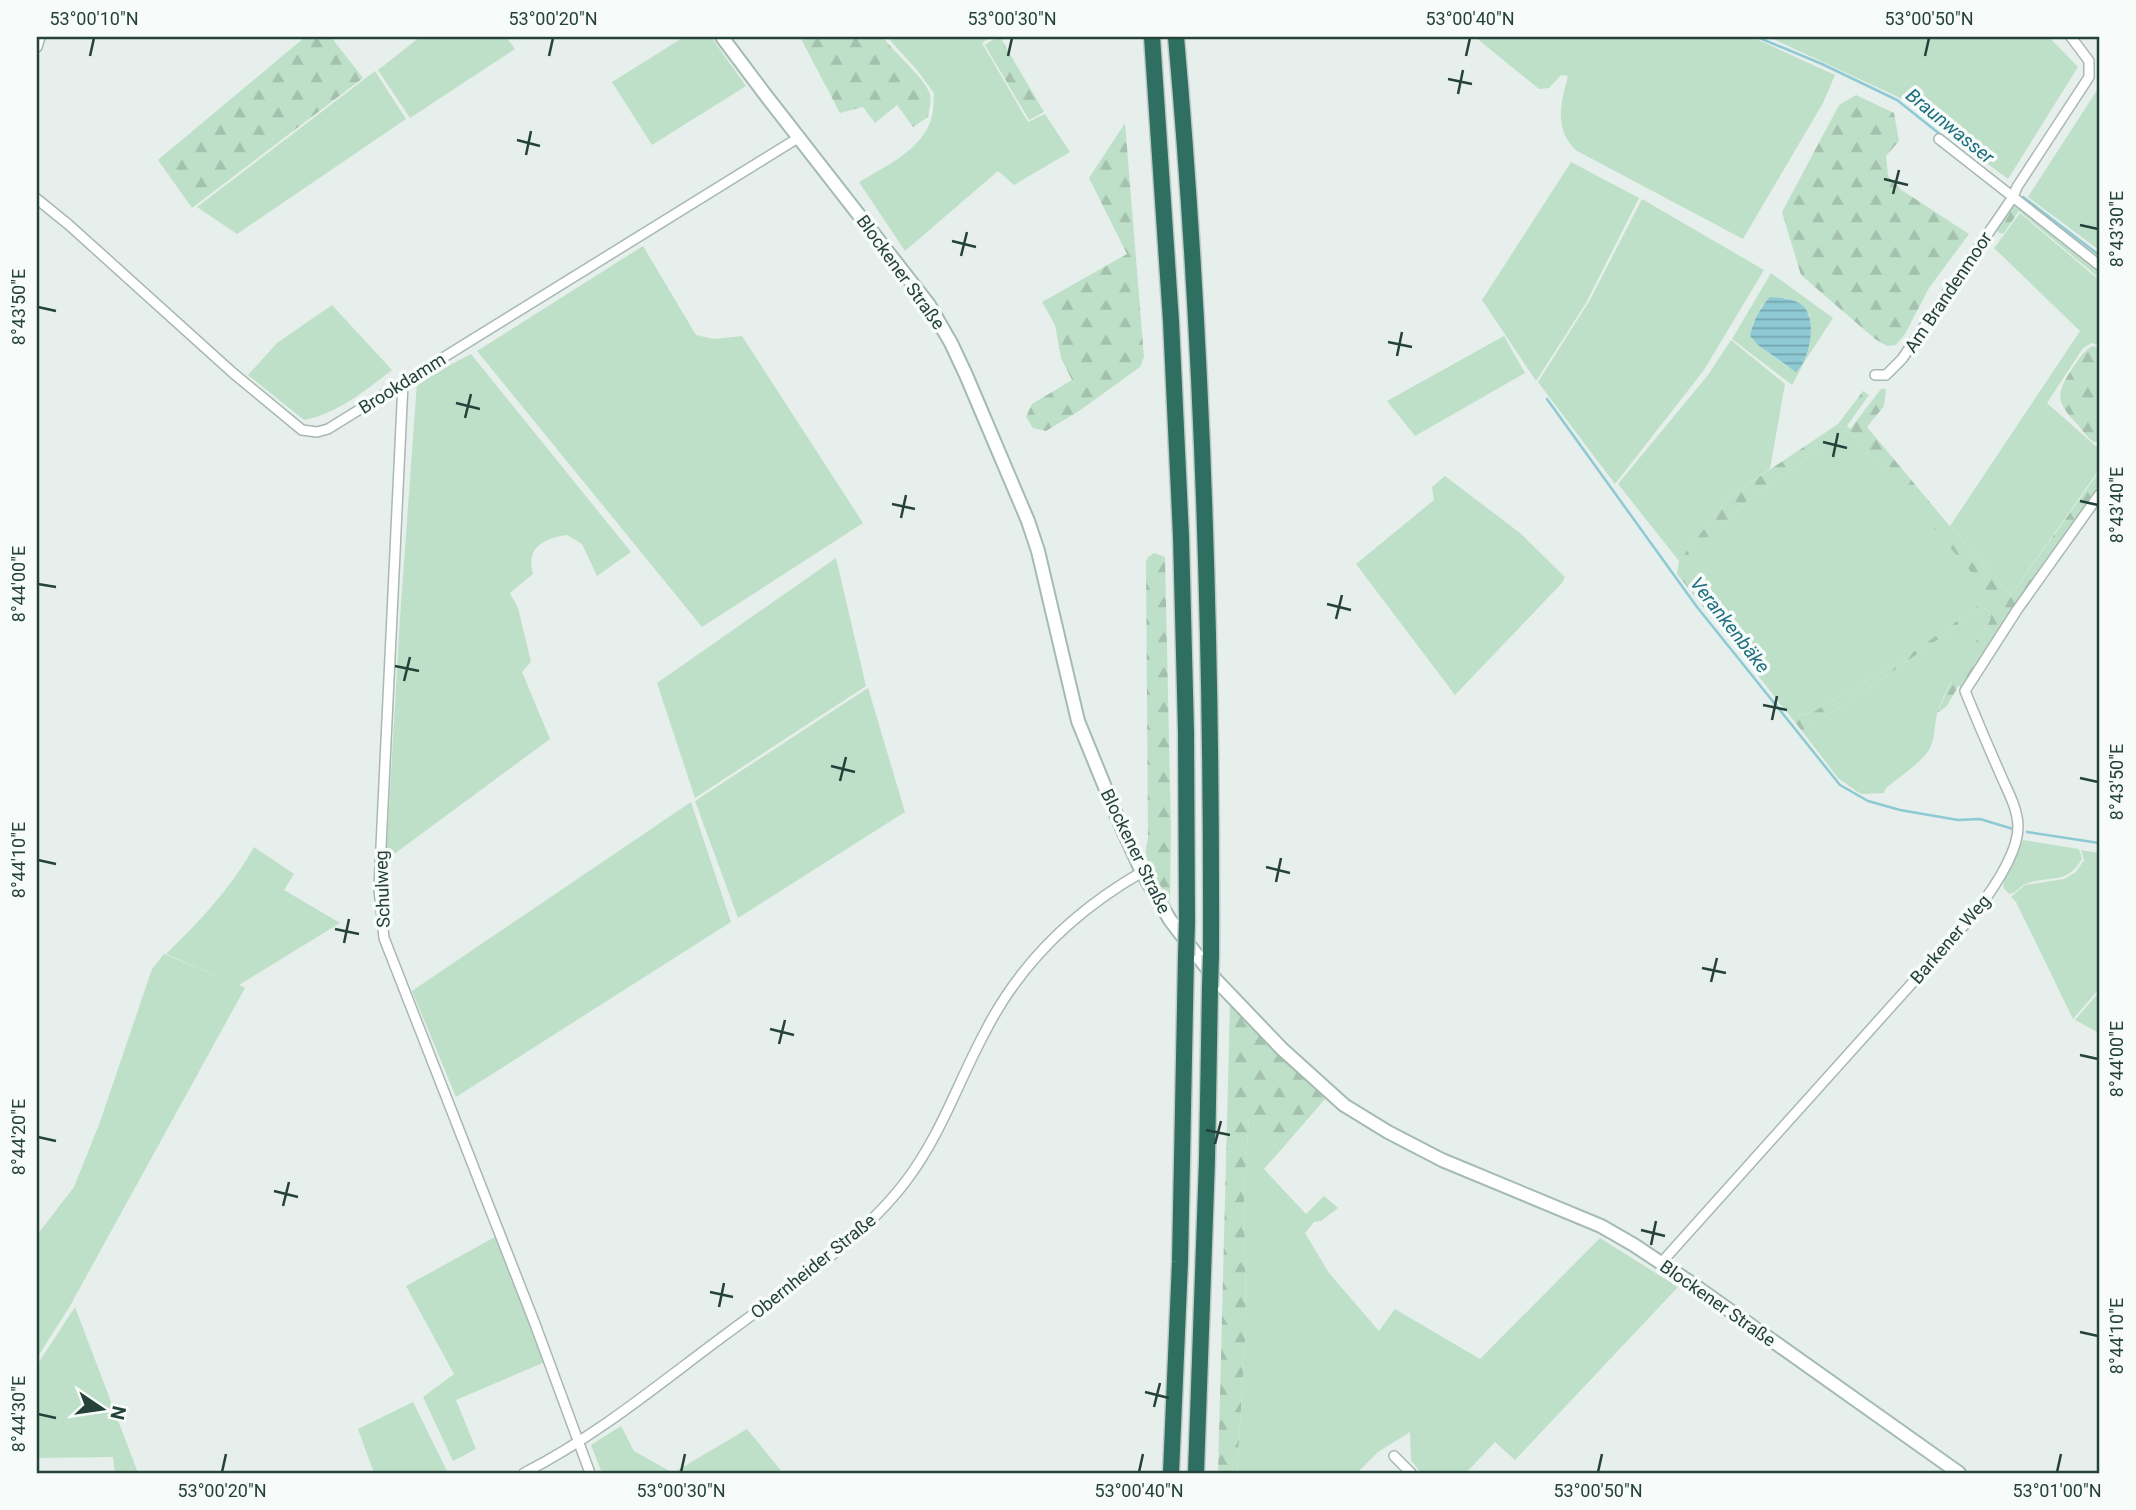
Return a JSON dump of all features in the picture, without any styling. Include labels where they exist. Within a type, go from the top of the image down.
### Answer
[{"type":"highway","points":[[1152,37],[1171,321],[1181,530],[1186,732],[1187,922],[1180,1262],[1171,1473]]},
{"type":"highway","points":[[1176,37],[1190,221],[1205,517],[1212,825],[1207,1160],[1196,1473]]},
{"type":"street","points":[[37,47],[40,37]]},
{"type":"street","name":"Blockener Straße","points":[[722,37],[798,138],[916,286],[956,354],[1028,521],[1038,551],[1078,721],[1113,808],[1142,872],[1170,920],[1216,980],[1282,1049],[1344,1105],[1375,1125],[1442,1160],[1601,1226],[1661,1263],[1959,1473]]},
{"type":"street","points":[[2013,197],[2089,77],[2089,61],[2071,37]]},
{"type":"street","name":"Brookdamm","points":[[37,199],[98,250],[233,373],[302,430],[317,432],[328,429],[798,138]]},
{"type":"street","points":[[1939,139],[2099,265]]},
{"type":"street","name":"Am Brandenmoor","points":[[1875,375],[1886,375],[1902,359],[2013,197]]},
{"type":"street","name":"Schulweg","points":[[403,383],[379,889],[384,938],[530,1311],[590,1473]]},
{"type":"street","name":"Barkener Weg","points":[[1661,1263],[1975,913],[2007,865],[2017,836],[2018,822],[1965,691],[2017,610],[2099,495]]},
{"type":"street","name":"Obernheider Straße","points":[[524,1473],[578,1444],[821,1262],[878,1214],[906,1182],[930,1146],[989,1024],[1028,965],[1068,924],[1104,896],[1142,872]]},
{"type":"street","points":[[1394,1456],[1412,1473]]},
{"type":"green space","points":[[305,37],[331,37],[363,78],[192,208],[158,160]]},
{"type":"green space","points":[[420,37],[506,37],[515,49],[410,118],[378,70]]},
{"type":"green space","points":[[684,37],[711,37],[746,86],[652,145],[612,82]]},
{"type":"green space","points":[[800,37],[883,37],[927,87],[931,99],[928,117],[913,127],[897,105],[875,123],[863,107],[840,113]]},
{"type":"green space","points":[[887,37],[990,37],[982,43],[1028,122],[1045,114],[1070,152],[1014,185],[998,171],[905,251],[859,182],[903,155],[921,138],[932,116],[934,93]]},
{"type":"green space","points":[[1000,37],[1044,112],[1029,120],[985,45]]},
{"type":"green space","points":[[1475,37],[1752,37],[1835,75],[1823,103],[1743,239],[1577,151],[1569,143],[1562,125],[1561,106],[1568,76],[1561,75],[1549,88],[1539,89]]},
{"type":"green space","points":[[1769,37],[2049,37],[2078,67],[2008,179],[1898,97]]},
{"type":"green space","points":[[375,71],[406,119],[237,234],[197,207]]},
{"type":"green space","points":[[2099,87],[2099,250],[2028,197]]},
{"type":"green space","points":[[1856,95],[1894,113],[1899,141],[1886,156],[1888,176],[1900,189],[1969,234],[1929,288],[1905,334],[1896,345],[1887,346],[1875,339],[1801,275],[1782,212],[1839,105]]},
{"type":"green space","points":[[1125,123],[1144,357],[1140,367],[1079,411],[1046,431],[1033,428],[1026,417],[1032,404],[1072,380],[1061,358],[1055,325],[1042,302],[1127,254],[1089,178]]},
{"type":"green space","points":[[1571,162],[1639,198],[1586,303],[1536,381],[1482,300]]},
{"type":"green space","points":[[1642,199],[1764,270],[1704,370],[1615,484],[1538,382],[1590,300]]},
{"type":"green space","points":[[2016,202],[2099,268],[2099,278],[2019,211],[2004,233],[1996,230]]},
{"type":"green space","points":[[2020,213],[2099,280],[2099,346],[2092,343],[2083,348],[2047,403],[2099,449],[2099,470],[2011,595],[1950,526],[2080,331],[1994,248]]},
{"type":"green space","points":[[643,246],[696,335],[714,339],[742,336],[863,523],[702,627],[477,351]]},
{"type":"green space","points":[[1771,273],[1833,318],[1792,385],[1732,339]],"holes":[[[1786,298],[1802,305],[1810,316],[1788,367],[1750,336],[1762,305]]]},
{"type":"green space","points":[[332,305],[392,370],[339,407],[304,420],[248,375],[277,343]]},
{"type":"green space","points":[[1504,336],[1525,373],[1415,436],[1387,401]]},
{"type":"green space","points":[[1731,340],[1785,384],[1770,469],[1729,497],[1679,561],[1618,484],[1708,375]]},
{"type":"green space","points":[[2093,346],[2099,348],[2099,442],[2093,442],[2087,436],[2065,410],[2060,397],[2063,384],[2082,354]]},
{"type":"green space","points":[[471,354],[631,552],[597,576],[582,544],[567,535],[544,542],[534,551],[531,565],[533,574],[510,593],[518,608],[531,662],[522,672],[550,739],[386,860],[417,382]]},
{"type":"green space","points":[[1881,389],[1886,389],[1884,406],[1867,427],[2011,595],[2099,472],[2099,492],[1962,691],[1959,685],[1947,706],[1937,713],[1958,667],[1990,621],[1991,613],[1985,608],[1861,694],[1802,731],[1677,574],[1679,561],[1729,497],[1838,424],[1863,391],[1869,395],[1847,426],[1850,429]],"holes":[[[1845,431],[1853,434],[1983,586],[1984,597],[1974,609],[1903,659],[1813,712],[1798,716],[1695,578],[1697,567],[1720,543],[1727,523],[1743,504]]]},
{"type":"green space","points":[[1845,431],[1853,434],[1984,586],[1984,597],[1974,609],[1903,659],[1813,712],[1797,716],[1695,578],[1696,567],[1719,543],[1727,523],[1743,504]]},
{"type":"green space","points":[[1445,476],[1520,533],[1565,577],[1455,695],[1356,564],[1434,500],[1432,487]]},
{"type":"green space","points":[[1154,553],[1165,557],[1170,901],[1155,881],[1146,856],[1146,562]]},
{"type":"green space","points":[[836,558],[866,686],[695,798],[657,683]]},
{"type":"green space","points":[[1985,608],[1991,613],[1990,621],[1961,664],[1943,698],[1927,753],[1886,788],[1884,793],[1862,794],[1838,778],[1802,731],[1861,694]]},
{"type":"green space","points":[[868,688],[905,812],[738,918],[695,801]]},
{"type":"green space","points":[[691,802],[731,922],[456,1097],[412,991]]},
{"type":"green space","points":[[2023,840],[2079,849],[2082,859],[2064,876],[2028,883],[2009,894],[2003,887],[2004,881]]},
{"type":"green space","points":[[254,847],[294,874],[284,890],[340,923],[239,985],[245,988],[70,1306],[37,1358],[37,1235],[74,1187],[100,1122],[152,969],[164,954],[226,980],[166,954],[214,903]]},
{"type":"green space","points":[[2081,850],[2099,853],[2099,989],[2073,1019],[2016,902],[2011,897],[2025,885],[2064,879],[2076,872],[2084,860]]},
{"type":"green space","points":[[2099,992],[2099,1033],[2075,1020]]},
{"type":"green space","points":[[1230,1003],[1325,1099],[1280,1151],[1249,1118],[1244,1190],[1246,1327],[1237,1473],[1218,1473]]},
{"type":"green space","points":[[1249,1117],[1280,1151],[1264,1169],[1306,1214],[1324,1196],[1338,1208],[1321,1221],[1314,1222],[1305,1233],[1329,1273],[1379,1331],[1395,1309],[1480,1359],[1600,1238],[1678,1287],[1515,1460],[1495,1442],[1466,1473],[1421,1473],[1411,1460],[1410,1432],[1378,1452],[1357,1473],[1237,1473],[1246,1327],[1244,1190]]},
{"type":"green space","points":[[495,1237],[545,1362],[456,1400],[476,1449],[453,1461],[423,1397],[454,1374],[406,1286]]},
{"type":"green space","points":[[75,1307],[138,1473],[115,1473],[113,1457],[37,1458],[37,1365]]},
{"type":"green space","points":[[413,1402],[448,1473],[374,1473],[358,1429]]},
{"type":"green space","points":[[621,1426],[634,1451],[673,1473],[602,1473],[591,1445]]},
{"type":"green space","points":[[747,1429],[783,1473],[673,1473]]},
{"type":"water","points":[[1770,297],[1802,305],[1810,319],[1808,349],[1796,372],[1758,345],[1750,336],[1757,315]]},
{"type":"waterway","name":"Braunwasser","points":[[1757,37],[1897,100],[1941,135]]},
{"type":"waterway","name":"Braunwasser","points":[[2023,197],[2099,255]]},
{"type":"waterway","name":"Verankenbäke","points":[[1547,399],[1697,607],[1840,785],[1868,801],[1900,810],[1958,820],[1980,819],[2013,829]]},
{"type":"waterway","name":"Verankenbäke","points":[[2027,832],[2099,843]]}]
